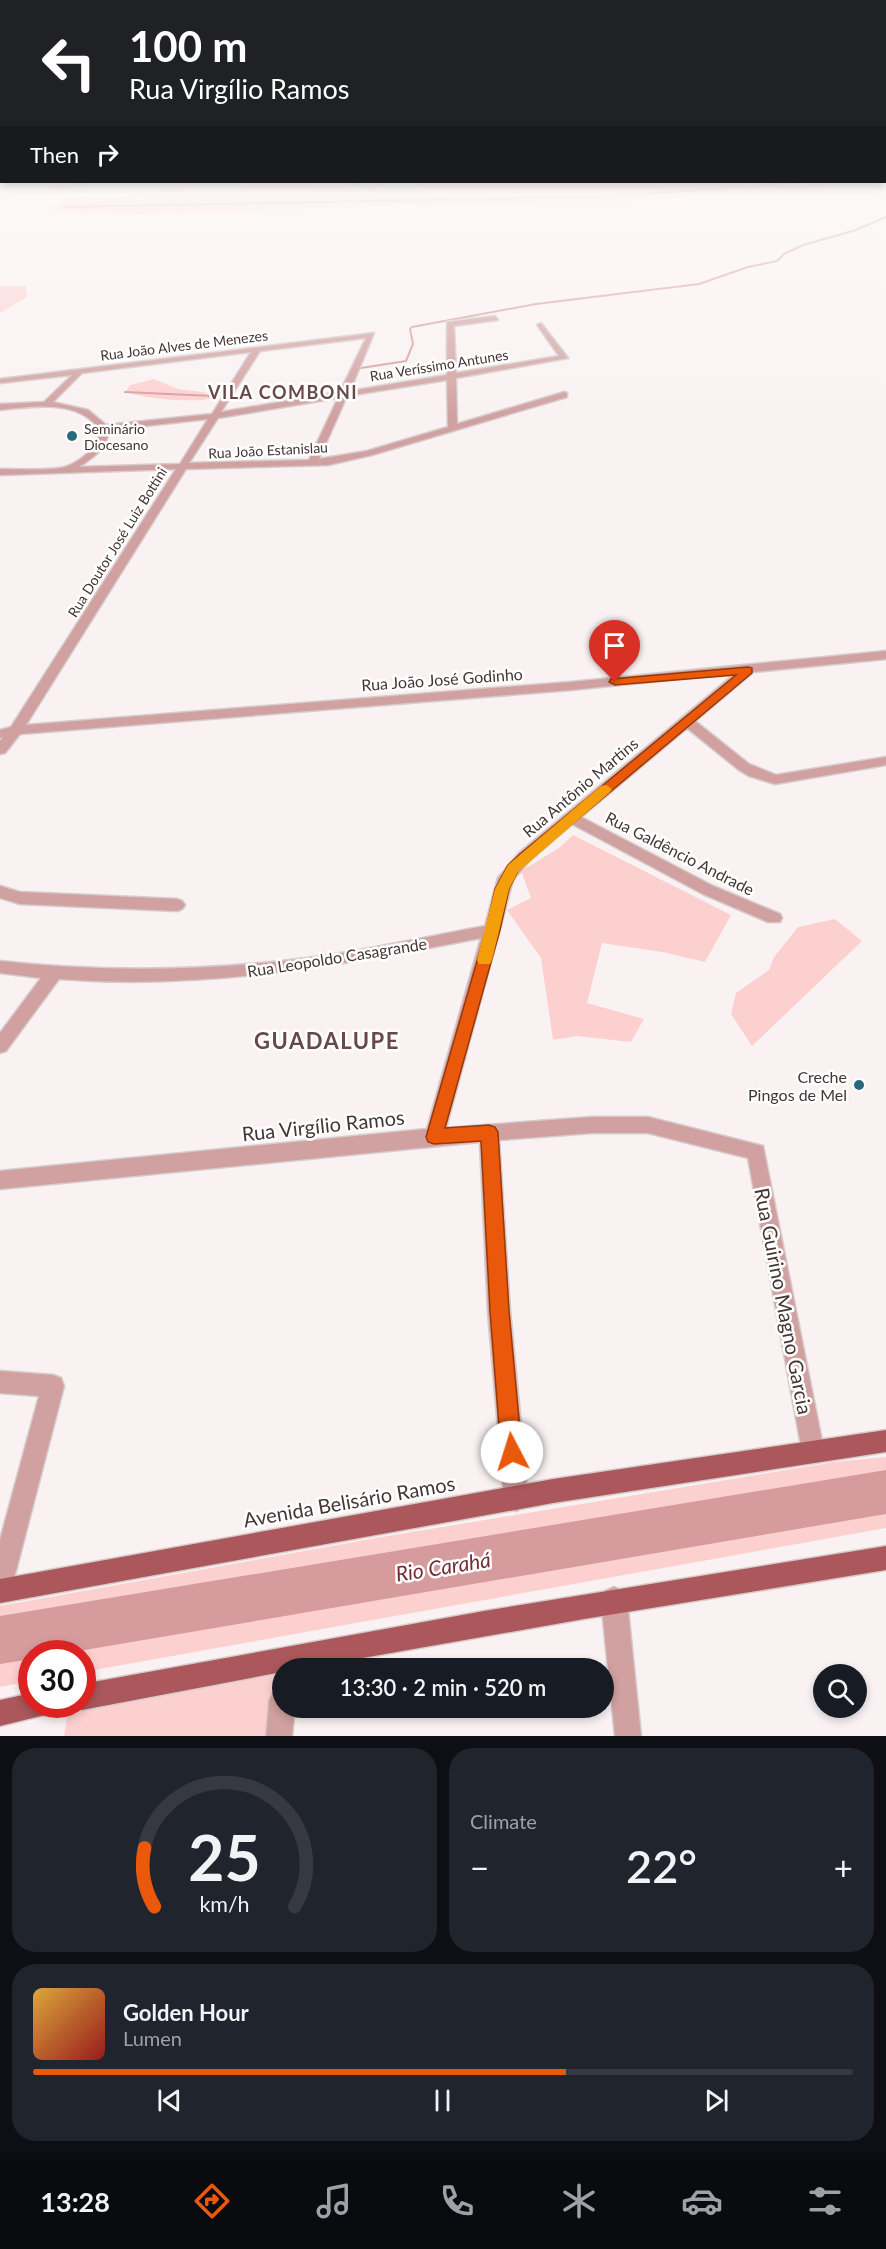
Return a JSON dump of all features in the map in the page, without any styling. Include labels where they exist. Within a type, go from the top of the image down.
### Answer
[{"type":"main road","name":"Avenida Belisário Ramos","points":[[0,1591],[516,1498],[813,1450],[886,1441]]},
{"type":"main road","points":[[311,1658],[615,1600],[886,1558]]},
{"type":"main road","points":[[96,1695],[272,1665]]},
{"type":"main road","points":[[0,1713],[18,1709]]},
{"type":"street","points":[[453,428],[450,324],[495,318]]},
{"type":"street","name":"Rua Veríssimo Antunes","points":[[104,428],[214,416],[564,358],[541,325]]},
{"type":"street","name":"Rua João Alves de Menezes","points":[[0,381],[370,335],[344,395]]},
{"type":"street","name":"Rua Doutor José Luiz Bottini","points":[[0,750],[16,730],[257,349]]},
{"type":"street","points":[[46,404],[80,371]]},
{"type":"street","points":[[312,464],[344,395]]},
{"type":"street","name":"Rua João Estanislau","points":[[0,472],[312,464],[357,456],[564,395]]},
{"type":"street","points":[[0,407],[46,404],[81,410],[95,418],[104,428],[105,436],[100,445],[67,470]]},
{"type":"street","name":"Rua João José Godinho","points":[[0,734],[16,730],[748,670],[886,655]]},
{"type":"street","name":"Rua Antônio Martins","points":[[434,1137],[493,930],[502,889],[513,868],[748,670]]},
{"type":"street","points":[[687,721],[744,767],[775,780],[886,761]]},
{"type":"street","name":"Rua Galdêncio Andrade","points":[[572,818],[708,890],[774,918]]},
{"type":"street","points":[[0,892],[20,898],[177,905]]},
{"type":"street","name":"Rua Leopoldo Casagrande","points":[[0,967],[55,972],[164,976],[238,972],[363,955],[493,930]]},
{"type":"street","points":[[0,1046],[55,972]]},
{"type":"street","name":"Rua Virgílio Ramos","points":[[0,1180],[434,1137],[592,1125],[648,1125],[756,1152]]},
{"type":"street","points":[[489,1132],[498,1299],[516,1498]]},
{"type":"street","name":"Rua Guirino Magno Garcia","points":[[756,1152],[813,1450]]},
{"type":"street","points":[[0,1382],[53,1386],[0,1586]]},
{"type":"street","points":[[615,1600],[628,1736]]},
{"type":"street","points":[[279,1736],[281,1718]]},
{"type":"shaded area","points":[[0,286],[26,286],[27,297],[0,313]]},
{"type":"shaded area","points":[[154,379],[178,389],[203,392],[215,397],[198,400],[170,400],[126,391],[130,385]]},
{"type":"shaded area","points":[[573,835],[731,915],[705,962],[662,952],[602,943],[587,1003],[644,1019],[631,1042],[577,1036],[553,1040],[541,958],[507,910],[531,898],[521,871],[559,848]]},
{"type":"shaded area","points":[[835,919],[862,941],[752,1046],[731,1014],[736,993],[769,970],[774,957],[798,927]]},
{"type":"shaded area","points":[[886,1457],[886,1528],[96,1670],[96,1640],[18,1640],[18,1684],[0,1687],[0,1606],[376,1538],[835,1462]]},
{"type":"shaded area","points":[[272,1670],[272,1718],[280,1718],[279,1736],[64,1736],[67,1718],[96,1718],[96,1701]]},
{"type":"waterway","points":[[361,368],[406,361],[413,344],[410,329],[412,327],[536,304],[699,284],[748,267],[777,261],[780,258]]},
{"type":"waterway","points":[[125,392],[212,396]]},
{"type":"waterway","name":"Rio Carahá","points":[[0,1640],[886,1492]]},
{"type":"slow traffic","points":[[484,960],[502,889],[513,868],[606,789]]},
{"type":"place","name":"Seminário Diocesano","points":[[72,436]]},
{"type":"place","name":"Creche Pingos de Mel","points":[[859,1085]]},
{"type":"district","name":"VILA COMBONI","points":[[283,392]]},
{"type":"district","name":"GUADALUPE","points":[[327,1040]]},
{"type":"route","points":[[512,1452],[499,1311],[489,1132],[434,1137],[493,930],[502,889],[506,878],[524,857],[748,670],[615,682]]}]
